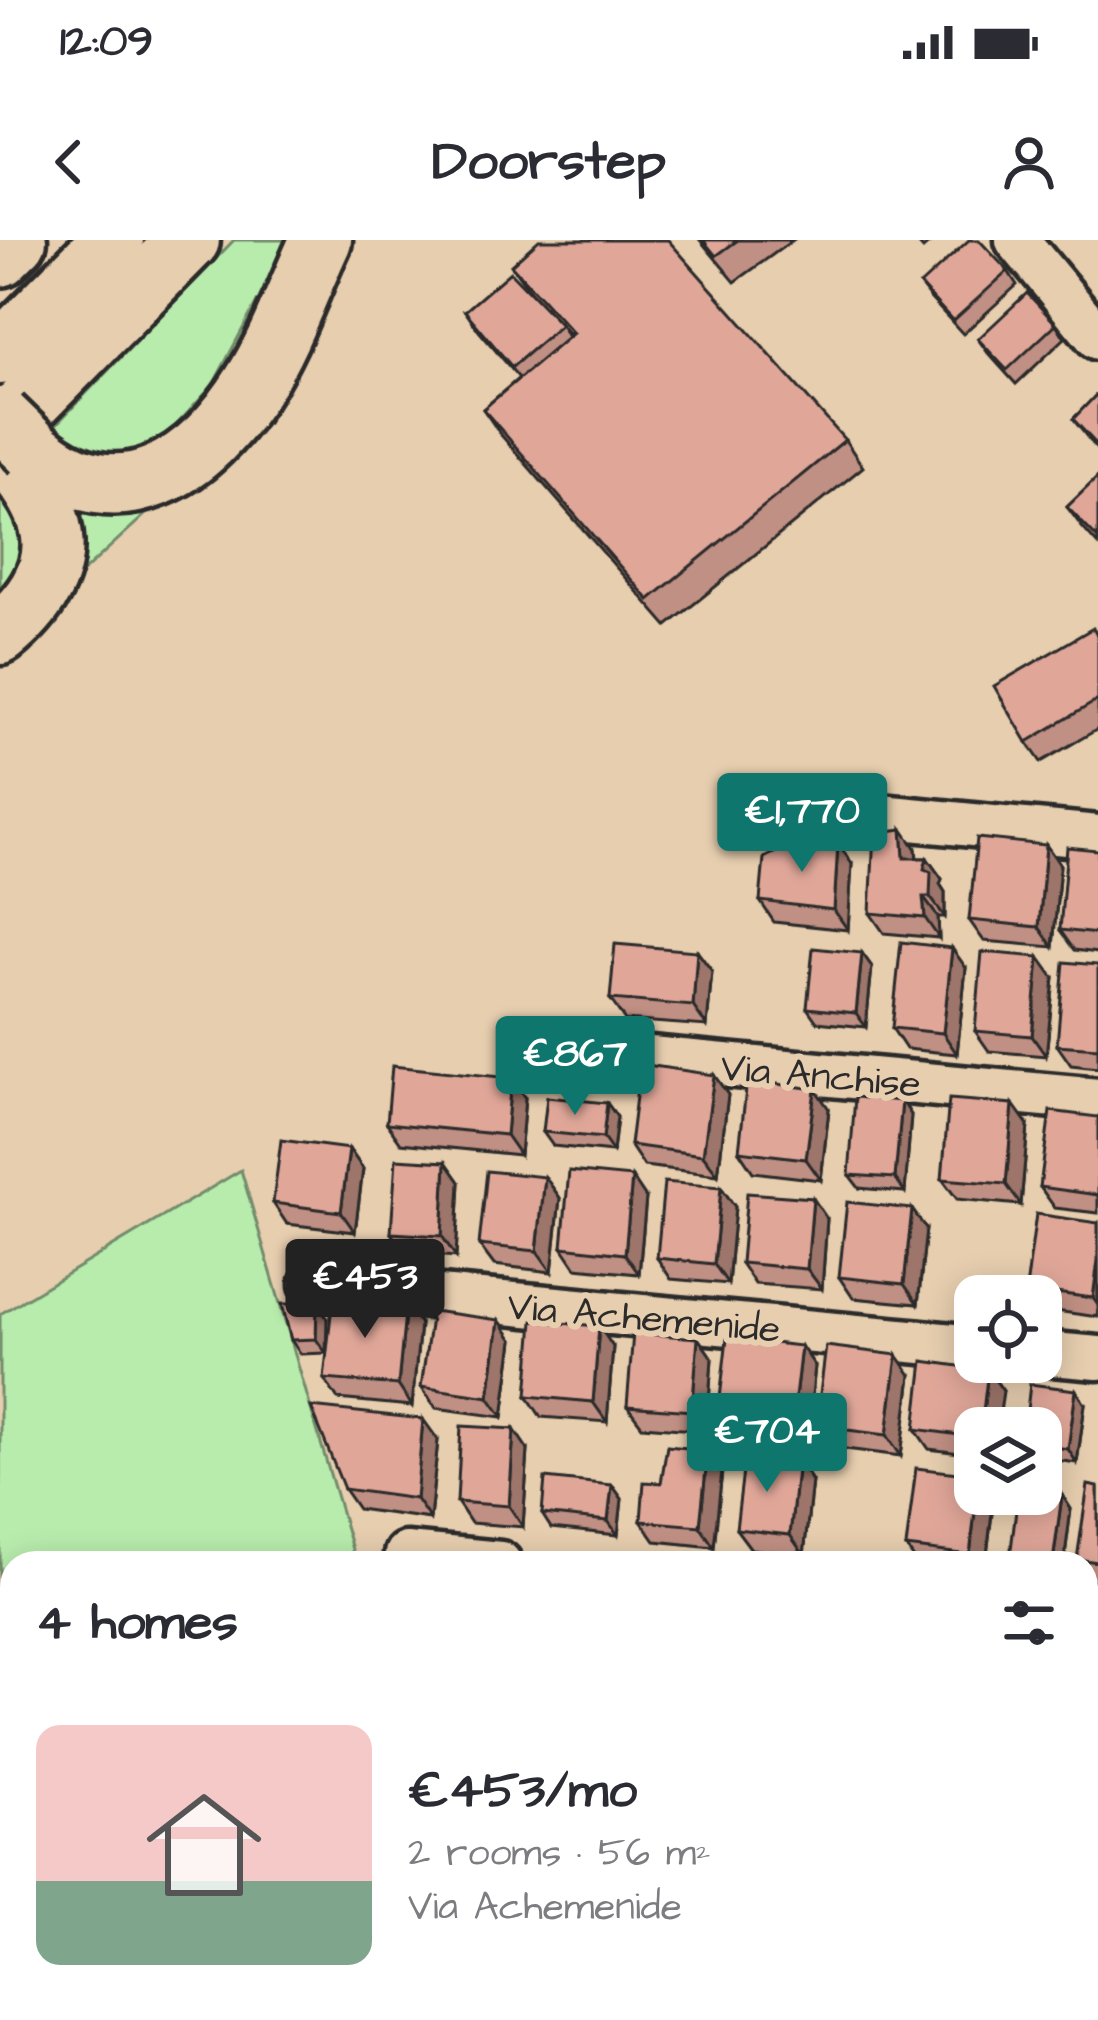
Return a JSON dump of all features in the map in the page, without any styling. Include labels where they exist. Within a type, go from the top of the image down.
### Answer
[{"type":"highway","points":[[0,256],[16,240]]},
{"type":"highway","points":[[0,354],[113,240]]},
{"type":"highway","points":[[10,443],[189,240]]},
{"type":"highway","points":[[10,443],[67,476],[110,486],[153,478],[190,456],[230,419],[256,380],[321,240]]},
{"type":"highway","points":[[0,634],[34,599],[52,554],[47,510],[10,443]]},
{"type":"street","points":[[1017,240],[1098,338]]},
{"type":"street","points":[[880,816],[1098,837]]},
{"type":"street","name":"Via Anchise","points":[[543,1048],[1098,1100]]},
{"type":"street","name":"Via Achemenide","points":[[312,1286],[954,1345]]},
{"type":"street","points":[[1062,1355],[1098,1358]]},
{"type":"green space","points":[[234,240],[290,240],[213,385],[171,431],[150,447],[109,459],[46,435]]},
{"type":"green space","points":[[183,480],[49,603],[57,486]]},
{"type":"green space","points":[[0,490],[19,523],[25,547],[0,605]]},
{"type":"green space","points":[[241,1170],[352,1551],[0,1551],[0,1314]]},
{"type":"building","points":[[539,240],[668,240],[845,440],[649,600],[483,409],[573,333],[511,265]]},
{"type":"building","points":[[703,240],[738,240],[716,256]]},
{"type":"building","points":[[969,240],[979,240],[1008,271],[953,321],[920,285]]},
{"type":"building","points":[[510,272],[561,325],[512,367],[465,311]]},
{"type":"building","points":[[1027,293],[1056,324],[1007,370],[978,339]]},
{"type":"building","points":[[1098,393],[1098,446],[1073,419]]},
{"type":"building","points":[[1098,477],[1098,539],[1067,507]]},
{"type":"building","points":[[1093,628],[1098,637],[1098,700],[1027,742],[994,686]]},
{"type":"building","points":[[902,829],[904,858],[927,858],[924,869],[931,872],[930,897],[923,897],[925,918],[870,913],[874,833]]},
{"type":"building","points":[[803,838],[838,843],[834,910],[760,901],[764,858]]},
{"type":"building","points":[[977,838],[1046,845],[1039,927],[969,920]]},
{"type":"building","points":[[1067,847],[1098,850],[1098,934],[1060,930]]},
{"type":"building","points":[[901,942],[952,948],[943,1033],[892,1028]]},
{"type":"building","points":[[615,944],[697,951],[693,1006],[610,999]]},
{"type":"building","points":[[813,948],[862,953],[856,1013],[807,1008]]},
{"type":"building","points":[[982,952],[1039,957],[1032,1036],[975,1031]]},
{"type":"building","points":[[1064,962],[1098,965],[1098,1048],[1057,1045]]},
{"type":"building","points":[[640,1064],[714,1075],[703,1155],[630,1145]]},
{"type":"building","points":[[392,1066],[511,1078],[506,1135],[387,1123]]},
{"type":"building","points":[[747,1080],[815,1089],[806,1159],[739,1151]]},
{"type":"building","points":[[547,1097],[607,1103],[603,1138],[543,1132]]},
{"type":"building","points":[[855,1097],[902,1101],[895,1178],[849,1175]]},
{"type":"building","points":[[949,1099],[1013,1104],[1006,1184],[942,1179]]},
{"type":"building","points":[[1050,1111],[1098,1117],[1098,1195],[1040,1187]]},
{"type":"building","points":[[281,1140],[349,1149],[341,1212],[273,1203]]},
{"type":"building","points":[[396,1159],[446,1162],[442,1236],[391,1233]]},
{"type":"building","points":[[487,1171],[545,1177],[537,1251],[479,1245]]},
{"type":"building","points":[[569,1171],[632,1177],[625,1254],[562,1247]]},
{"type":"building","points":[[664,1182],[721,1187],[714,1264],[657,1258]]},
{"type":"building","points":[[747,1193],[813,1198],[807,1269],[741,1263]]},
{"type":"building","points":[[847,1202],[912,1209],[904,1284],[839,1277]]},
{"type":"building","points":[[1036,1214],[1098,1223],[1093,1298],[1062,1294],[1062,1275],[1028,1275]]},
{"type":"building","points":[[333,1295],[406,1303],[398,1385],[324,1379]]},
{"type":"building","points":[[282,1304],[317,1304],[316,1339],[291,1340]]},
{"type":"building","points":[[432,1311],[499,1320],[489,1397],[421,1387]]},
{"type":"building","points":[[533,1321],[599,1326],[593,1402],[527,1396]]},
{"type":"building","points":[[633,1333],[698,1338],[692,1411],[627,1406]]},
{"type":"building","points":[[727,1338],[801,1346],[793,1415],[719,1407]]},
{"type":"building","points":[[826,1346],[897,1355],[887,1435],[816,1426]]},
{"type":"building","points":[[923,1361],[954,1365],[954,1383],[986,1383],[984,1407],[954,1407],[954,1434],[915,1429]]},
{"type":"building","points":[[1030,1384],[1076,1390],[1068,1449],[1062,1448],[1062,1407],[1027,1407]]},
{"type":"building","points":[[311,1407],[423,1419],[416,1499],[344,1489]]},
{"type":"building","points":[[461,1426],[514,1429],[509,1506],[457,1502]]},
{"type":"building","points":[[667,1446],[708,1450],[700,1526],[641,1521],[644,1482],[661,1483]]},
{"type":"building","points":[[745,1454],[798,1460],[790,1535],[736,1529]]},
{"type":"building","points":[[916,1468],[954,1473],[954,1515],[975,1515],[970,1551],[906,1547]]},
{"type":"building","points":[[545,1478],[612,1485],[608,1521],[542,1514]]},
{"type":"building","points":[[1088,1485],[1098,1487],[1098,1551],[1078,1551]]},
{"type":"building","points":[[1015,1515],[1059,1515],[1054,1551],[1011,1551]]}]
